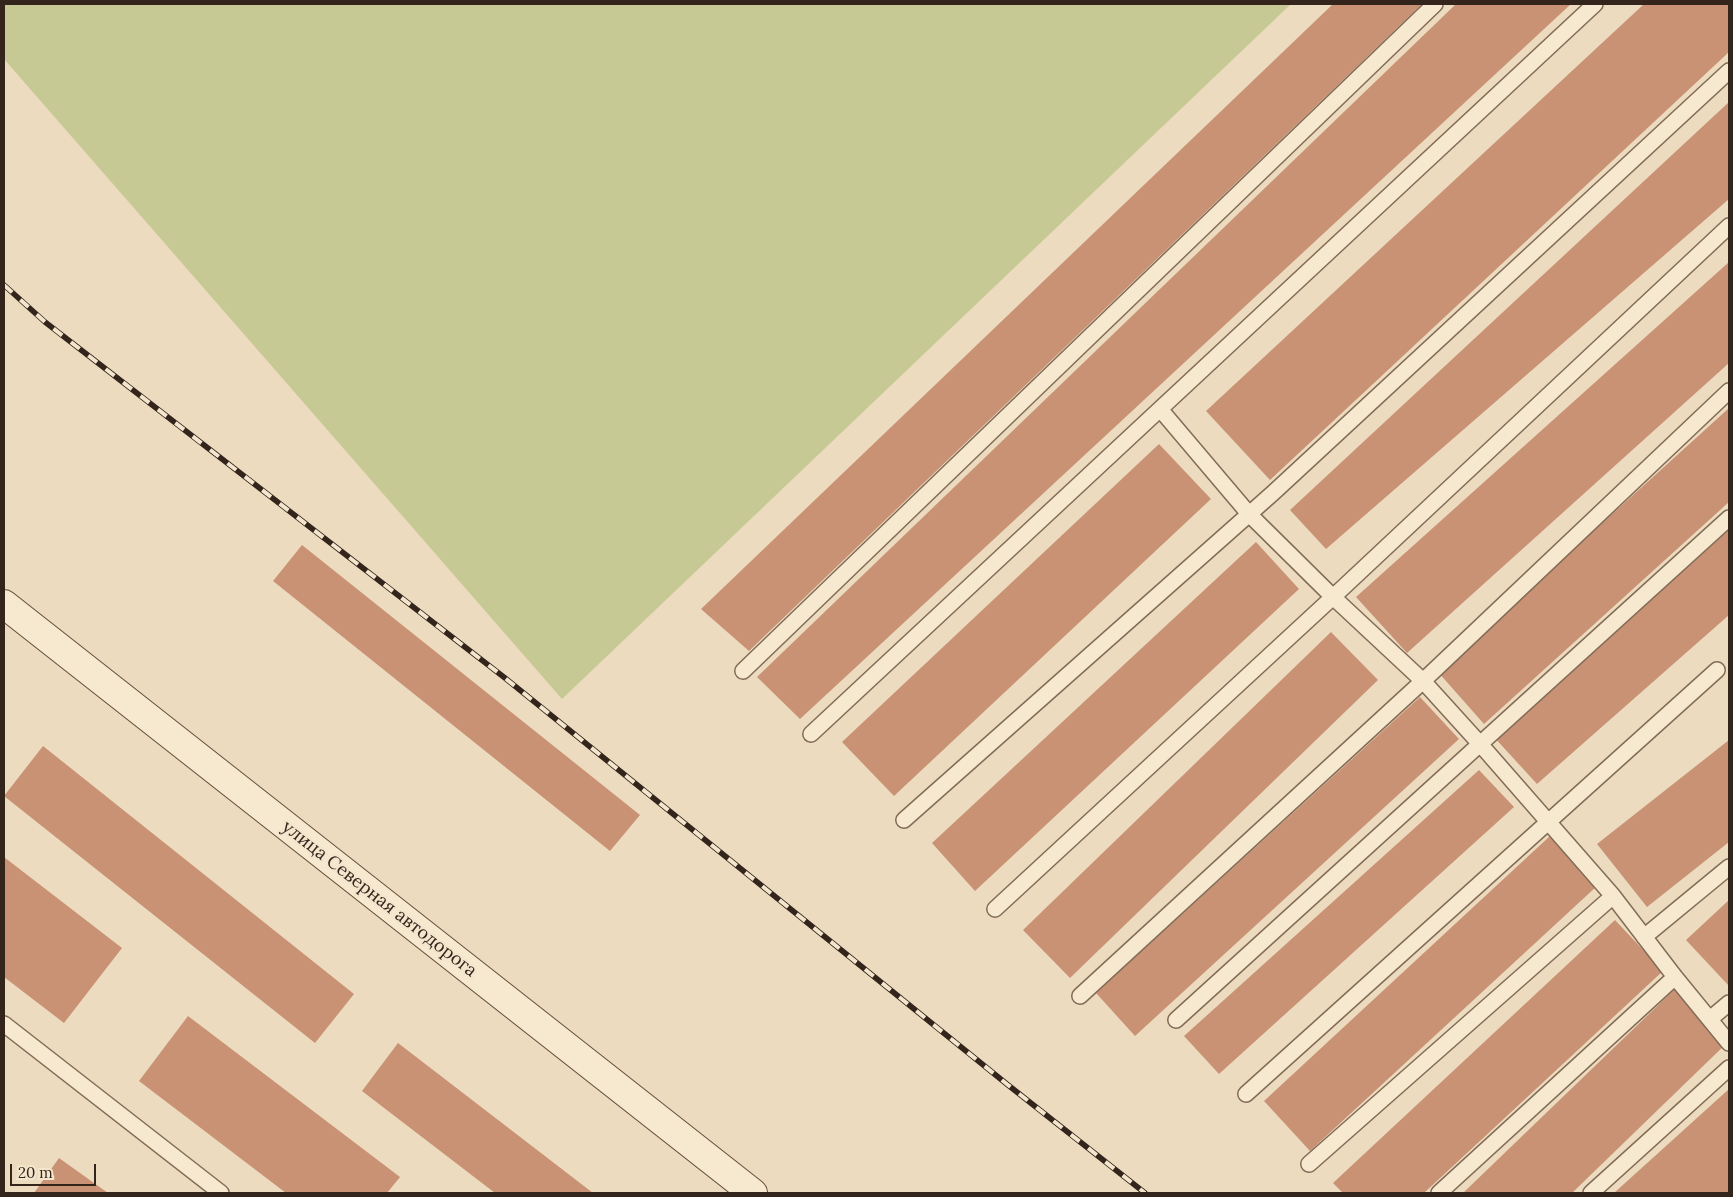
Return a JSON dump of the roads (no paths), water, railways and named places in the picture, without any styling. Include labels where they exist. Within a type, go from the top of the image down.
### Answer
[{"type":"main road","name":"улица Северная автодорога","points":[[4,604],[754,1193]]},
{"type":"lane","points":[[743,672],[1435,4]]},
{"type":"lane","points":[[811,734],[1595,4]]},
{"type":"lane","points":[[904,820],[1248,514],[1729,71]]},
{"type":"lane","points":[[995,909],[1333,597],[1729,226]]},
{"type":"lane","points":[[1080,996],[1423,681],[1729,391]]},
{"type":"lane","points":[[1160,409],[1248,514],[1423,681],[1613,896],[1674,977],[1729,1043]]},
{"type":"lane","points":[[1176,1020],[1729,518]]},
{"type":"lane","points":[[1246,1094],[1716,670]]},
{"type":"lane","points":[[1644,937],[1729,867]]},
{"type":"lane","points":[[1309,1164],[1613,896]]},
{"type":"lane","points":[[1438,1193],[1674,977]]},
{"type":"lane","points":[[1710,1020],[1729,1003]]},
{"type":"lane","points":[[4,1024],[221,1193]]},
{"type":"lane","points":[[1592,1193],[1729,1068]]},
{"type":"railway","points":[[4,285],[45,322],[505,678],[1008,1085],[1145,1193]]}]
